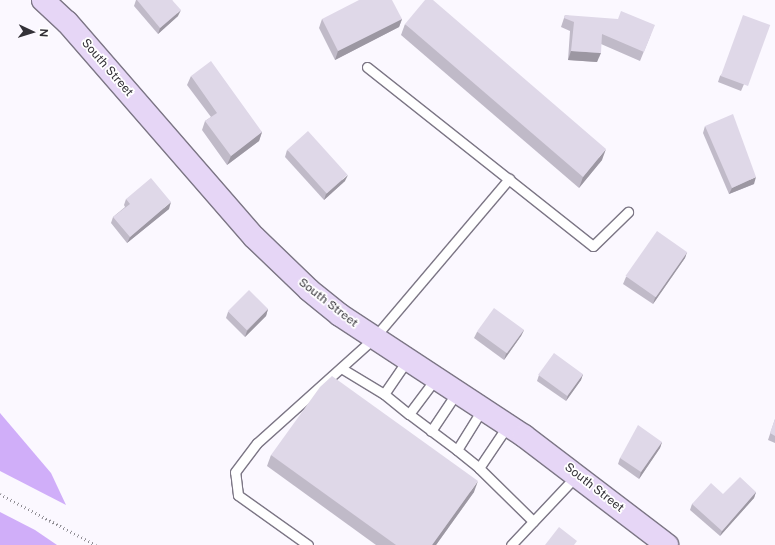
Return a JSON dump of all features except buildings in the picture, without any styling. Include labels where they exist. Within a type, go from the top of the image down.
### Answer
[{"type":"street","name":"South Street","points":[[43,0],[67,22],[283,267],[340,315],[484,407],[577,475],[667,545]]},
{"type":"lane","points":[[367,68],[593,246],[628,212]]},
{"type":"lane","points":[[308,545],[238,495],[234,472],[257,443],[374,338],[509,179]]},
{"type":"lane","points":[[384,394],[408,359]]},
{"type":"lane","points":[[341,368],[384,394],[458,450],[479,468],[533,521]]},
{"type":"lane","points":[[409,414],[437,377]]},
{"type":"lane","points":[[431,431],[458,391]]},
{"type":"lane","points":[[458,450],[484,407]]},
{"type":"lane","points":[[479,468],[508,425]]},
{"type":"lane","points":[[511,545],[577,475]]},
{"type":"path","points":[[0,494],[96,545]]},
{"type":"shaded area","points":[[0,413],[51,473],[66,505],[0,471]]},
{"type":"shaded area","points":[[0,512],[35,530],[57,545],[0,545]]}]
